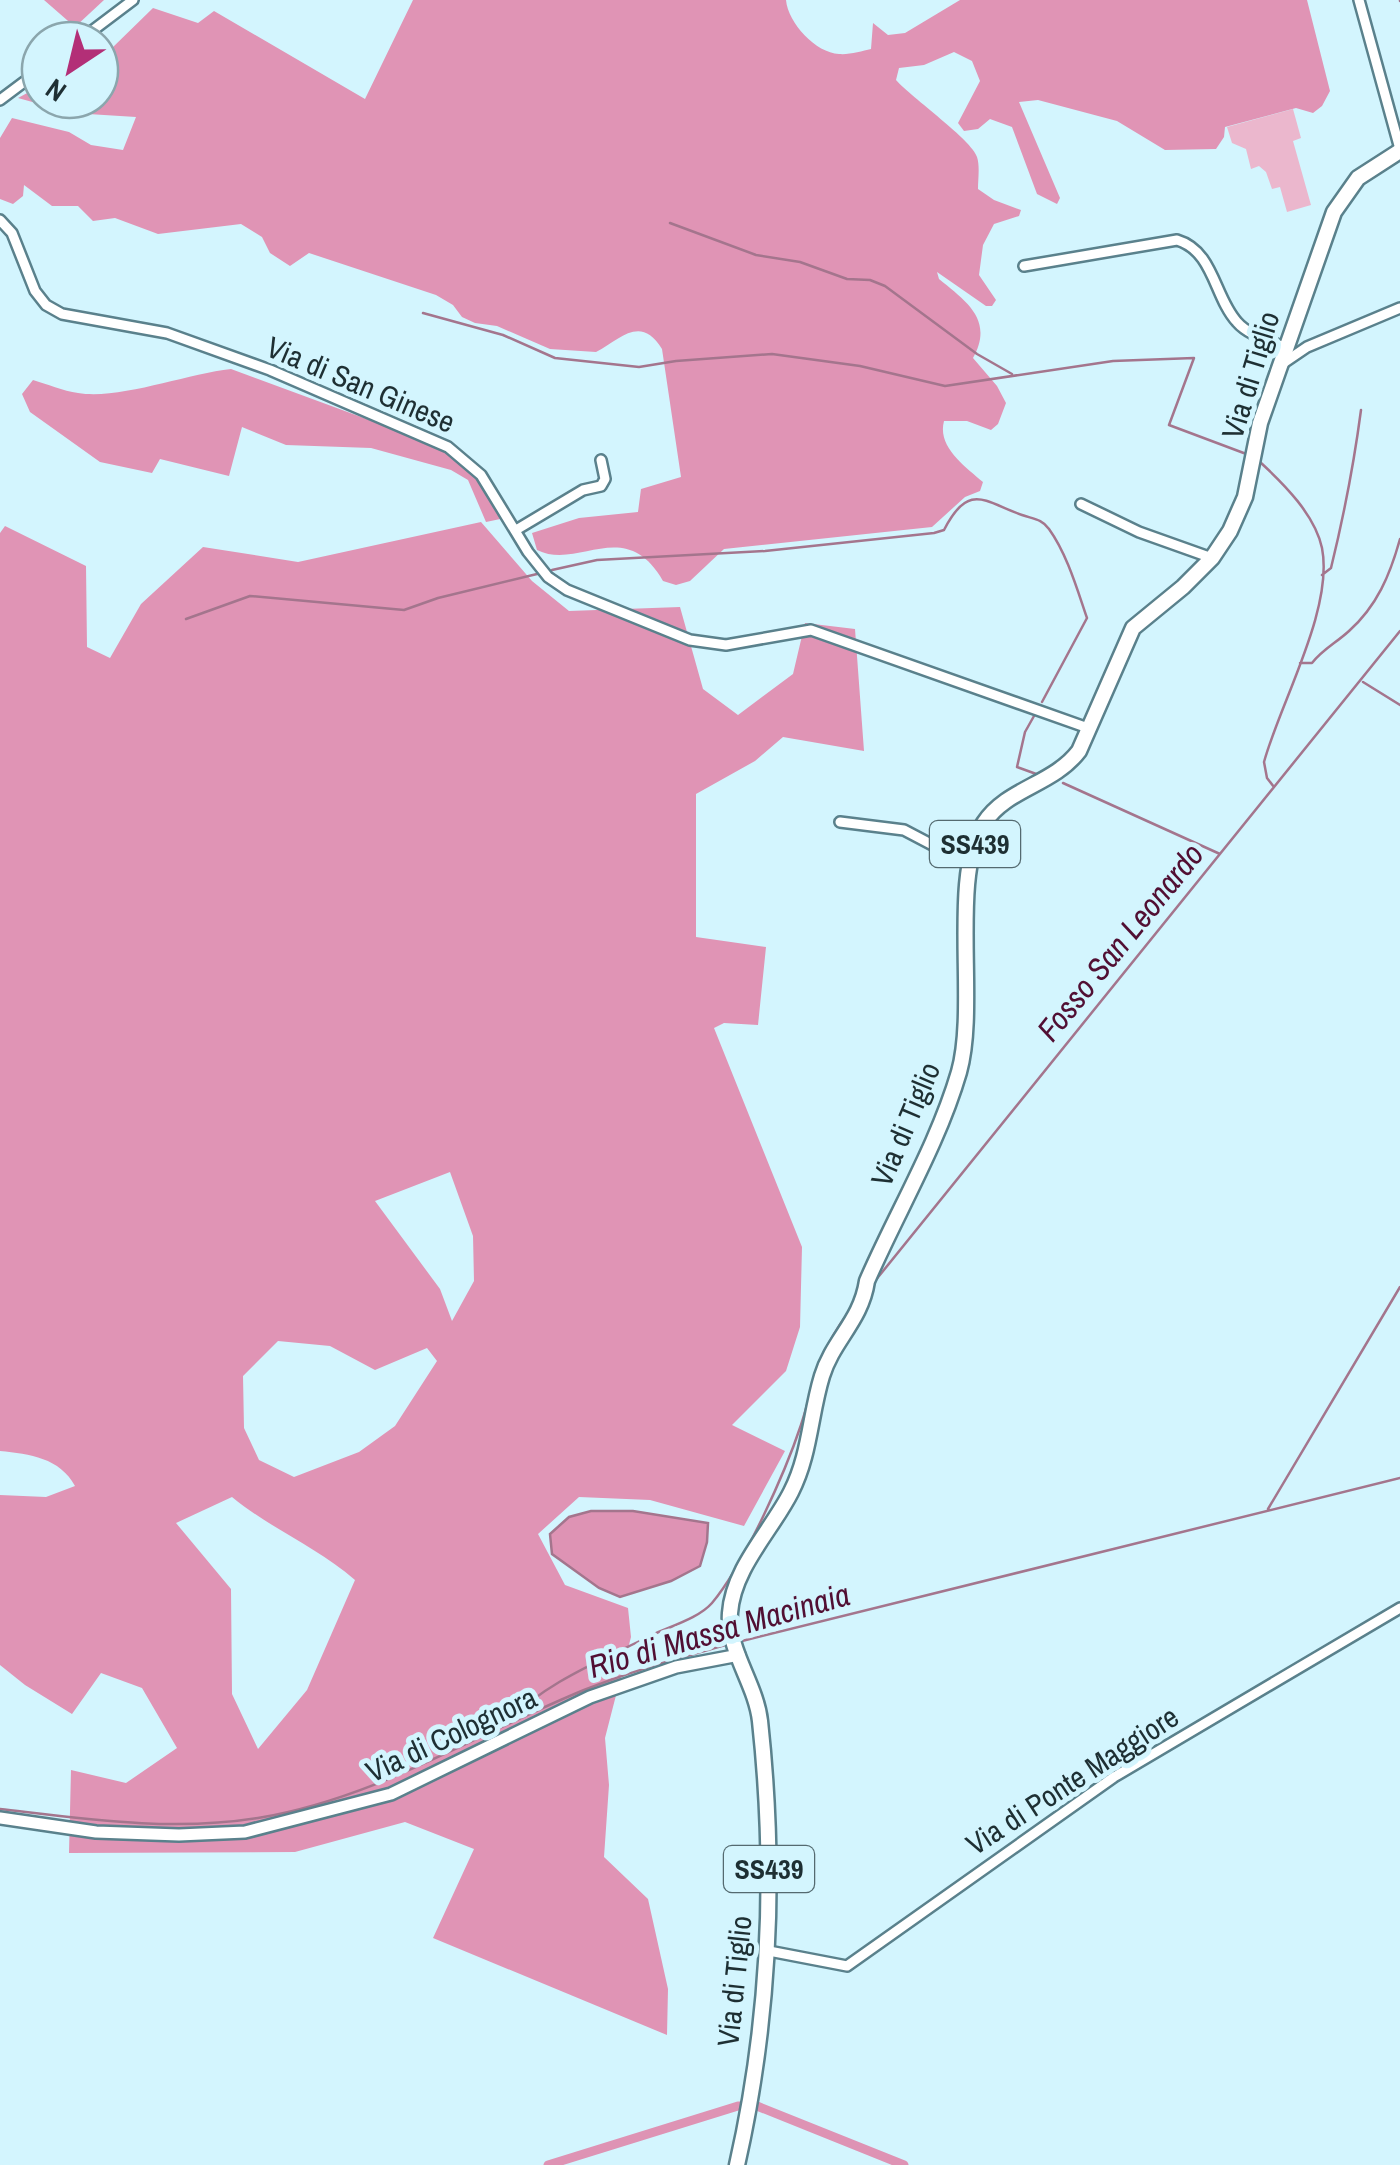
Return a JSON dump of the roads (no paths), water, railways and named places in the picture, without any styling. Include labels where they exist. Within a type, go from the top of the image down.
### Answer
[{"type":"main road","name":"Via di Tiglio","points":[[737,2165],[769,1950],[770,1882],[760,1715],[729,1617],[737,1584],[800,1474],[822,1376],[864,1302],[866,1281],[932,1143],[959,1072],[965,1041],[968,884],[982,826],[1008,798],[1068,765],[1079,750],[1134,628],[1212,558],[1230,531],[1244,496],[1260,423],[1334,212],[1358,178],[1400,150]]},
{"type":"street","points":[[106,20],[133,0]]},
{"type":"street","points":[[1359,0],[1400,150]]},
{"type":"street","name":"Via di San Ginese","points":[[0,220],[12,233],[35,291],[62,314],[167,333],[270,370],[448,447],[481,474],[539,566],[567,590],[665,632],[726,645],[811,630],[1088,728]]},
{"type":"street","points":[[1024,266],[1177,240],[1185,242],[1206,264],[1233,318],[1243,328],[1286,348]]},
{"type":"street","points":[[1280,366],[1308,347],[1400,308]]},
{"type":"street","points":[[516,530],[583,490],[601,486],[605,479],[601,460]]},
{"type":"street","points":[[1081,504],[1140,532],[1212,558]]},
{"type":"street","points":[[840,822],[904,830],[944,851],[972,858]]},
{"type":"street","name":"Via di Ponte Maggiore","points":[[769,1950],[846,1966],[1114,1776],[1400,1608]]},
{"type":"street","name":"Via di Colognora","points":[[0,1818],[96,1832],[245,1832],[390,1794],[590,1697],[736,1647]]},
{"type":"waterway","points":[[670,223],[756,255],[800,262],[847,279],[870,280],[885,286],[977,354],[1012,374]]},
{"type":"waterway","points":[[423,313],[503,335],[555,358],[639,367],[772,354],[860,366],[945,386],[1113,361],[1194,358],[1169,425],[1249,455]]},
{"type":"waterway","points":[[1322,575],[1331,568],[1336,548],[1361,410]]},
{"type":"waterway","points":[[1260,462],[1288,490],[1313,524],[1322,548],[1324,572],[1304,656],[1264,762],[1267,778],[1274,787]]},
{"type":"waterway","points":[[552,570],[597,560],[765,551],[934,533],[944,530],[953,515],[970,500],[988,501],[1046,526],[1066,560],[1087,618],[1042,702]]},
{"type":"waterway","points":[[1300,663],[1312,663],[1367,611],[1387,577],[1400,539]]},
{"type":"waterway","points":[[186,619],[250,596],[404,610],[537,574]]},
{"type":"waterway","name":"Fosso San Leonardo","points":[[875,1281],[1400,631]]},
{"type":"waterway","points":[[1363,682],[1400,705]]},
{"type":"waterway","points":[[1034,716],[1025,732],[1017,767],[1039,775]]},
{"type":"waterway","points":[[1063,783],[1220,854]]},
{"type":"waterway","points":[[1268,1509],[1400,1287]]},
{"type":"waterway","name":"Fosso San Leonardo","points":[[503,1726],[554,1685],[692,1617],[712,1603],[763,1518],[794,1445],[823,1355],[848,1313]]},
{"type":"waterway","name":"Rio di Massa Macinaia","points":[[742,1641],[1400,1478]]},
{"type":"waterway","name":"Rio di Massa Macinaia","points":[[0,1809],[64,1817],[194,1824],[302,1809],[384,1781],[602,1683],[729,1644]]},
{"type":"waterway","points":[[548,2165],[738,2106],[757,2106],[904,2165]]}]
